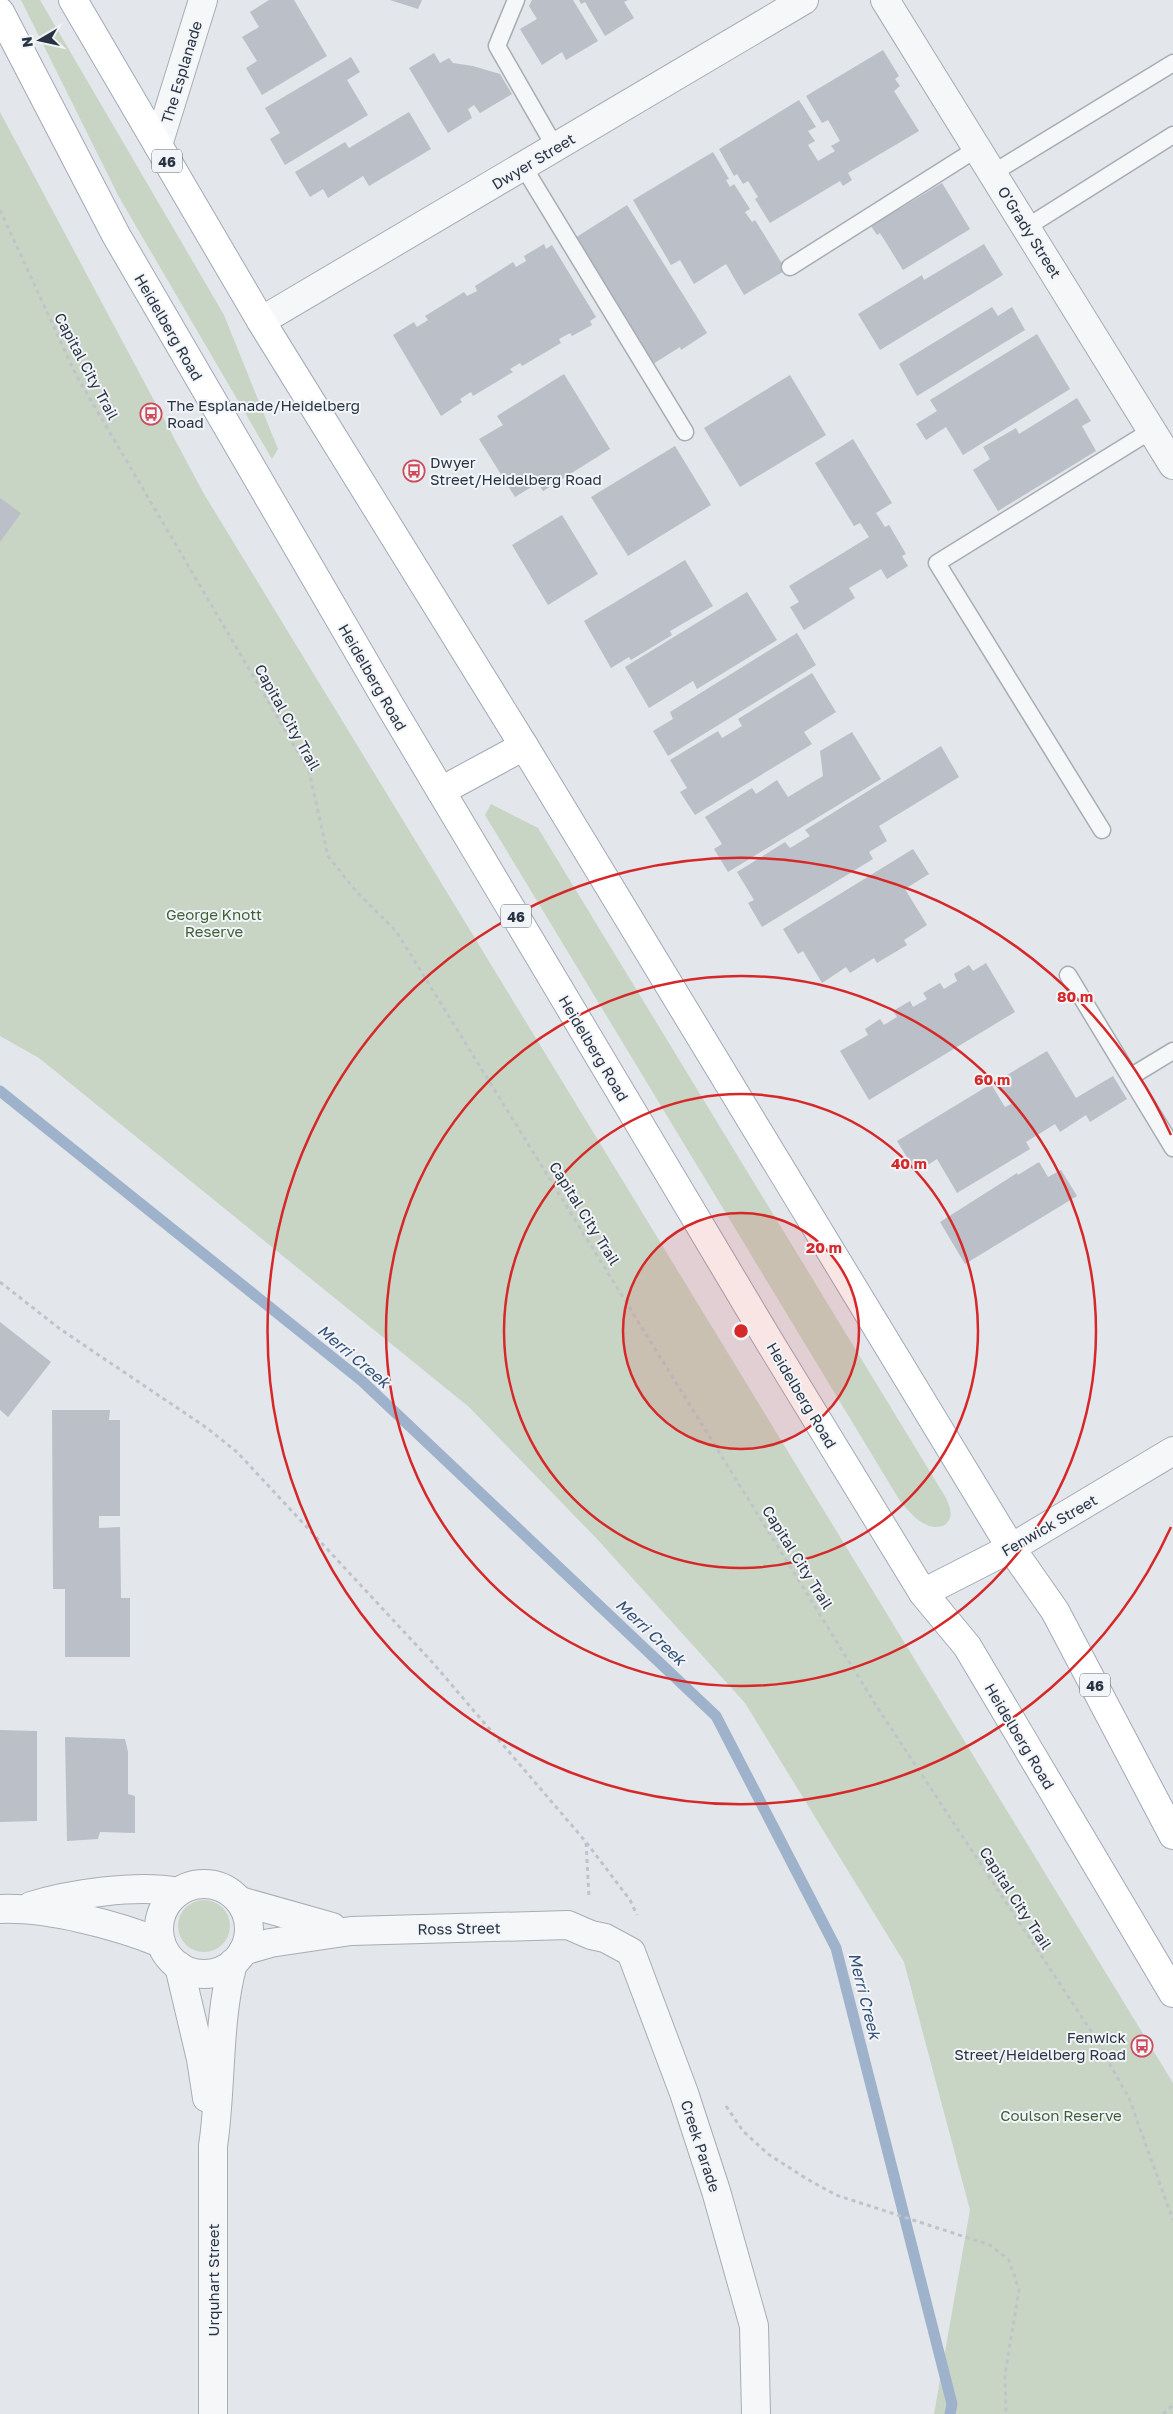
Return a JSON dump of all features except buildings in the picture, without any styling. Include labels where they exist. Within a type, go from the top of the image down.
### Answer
[{"type":"main road","name":"46","points":[[73,0],[261,321],[524,746],[1011,1548],[1055,1611],[1172,1831]]},
{"type":"main road","name":"Heidelberg Road","points":[[0,12],[121,244],[441,791],[769,1341],[923,1593],[967,1646],[1173,1993]]},
{"type":"main road","points":[[441,791],[524,746]]},
{"type":"main road","name":"Fenwick Street","points":[[923,1593],[1011,1548]]},
{"type":"street","name":"The Esplanade","points":[[158,145],[203,0]]},
{"type":"street","name":"Dwyer Street","points":[[261,321],[804,0]]},
{"type":"street","name":"O'Grady Street","points":[[885,0],[1173,465]]},
{"type":"street","name":"Fenwick Street","points":[[1011,1548],[1173,1451]]},
{"type":"street","points":[[204,1883],[230,1892],[240,1901],[249,1925],[248,1938],[238,1957],[220,1970],[206,1974],[192,1972],[179,1966],[168,1956],[161,1943],[159,1929],[161,1914],[167,1902],[178,1892],[190,1886],[204,1883]]},
{"type":"street","points":[[12,1908],[82,1894],[139,1890],[178,1892]]},
{"type":"street","name":"Ross Street","points":[[240,1901],[310,1923],[351,1931]]},
{"type":"street","points":[[12,1908],[90,1922],[161,1943]]},
{"type":"street","name":"Ross Street","points":[[238,1957],[270,1942],[351,1931],[580,1930]]},
{"type":"street","name":"Creek Parade","points":[[580,1930],[605,1938],[631,1952],[684,2093],[716,2190],[754,2326],[756,2414]]},
{"type":"street","name":"Urquhart Street","points":[[213,2146],[218,2113],[225,2000],[238,1957]]},
{"type":"street","name":"Urquhart Street","points":[[179,1966],[201,2058],[213,2146],[213,2414]]},
{"type":"lane","points":[[516,0],[497,46],[555,148]]},
{"type":"lane","points":[[993,172],[1173,63]]},
{"type":"lane","points":[[1027,227],[1173,135]]},
{"type":"lane","points":[[790,267],[978,148]]},
{"type":"lane","points":[[523,166],[685,432]]},
{"type":"lane","points":[[1102,830],[936,563],[1152,430]]},
{"type":"lane","points":[[1068,975],[1173,1148]]},
{"type":"lane","points":[[1130,1077],[1173,1051]]},
{"type":"path","name":"Capital City Trail","points":[[0,210],[76,375],[309,771],[328,856],[356,891],[396,931],[879,1710],[1090,2030],[1128,2098],[1173,2220]]},
{"type":"path","points":[[0,1282],[60,1329],[207,1428],[237,1452],[433,1662],[586,1842],[630,1900],[638,1917]]},
{"type":"path","points":[[580,1930],[586,1842]]},
{"type":"path","points":[[723,2101],[744,2131],[768,2154],[807,2179],[836,2195],[892,2212],[972,2241],[990,2245],[1009,2260],[1019,2290],[1005,2374],[1006,2414]]},
{"type":"path","points":[[1163,2414],[1173,2405]]},
{"type":"green space","points":[[21,0],[40,0],[224,315],[278,449],[272,459],[119,197]]},
{"type":"green space","name":"George Knott Reserve","points":[[0,112],[204,494],[1173,2083],[1173,2414],[934,2414],[970,2210],[904,1962],[745,1703],[598,1540],[469,1407],[39,1058],[0,1036]]},
{"type":"green space","points":[[491,804],[538,828],[946,1498],[951,1516],[945,1525],[931,1526],[919,1521],[900,1501],[485,815]]},
{"type":"green space","points":[[199,1900],[209,1900],[223,1907],[230,1921],[230,1931],[223,1945],[209,1952],[199,1952],[189,1948],[182,1941],[178,1931],[178,1921],[182,1911],[189,1904]]},
{"type":"waterway","name":"Merri Creek","points":[[0,1091],[362,1381],[716,1716],[836,1948],[952,2404],[950,2414]]},
{"type":"place","name":"The Esplanade/Heidelberg Road","points":[[151,414]]},
{"type":"place","name":"Dwyer Street/Heidelberg Road","points":[[414,471]]},
{"type":"place","name":"Fenwick Street/Heidelberg Road","points":[[1142,2046]]},
{"type":"park label","name":"Coulson Reserve","points":[[1061,2115]]}]
